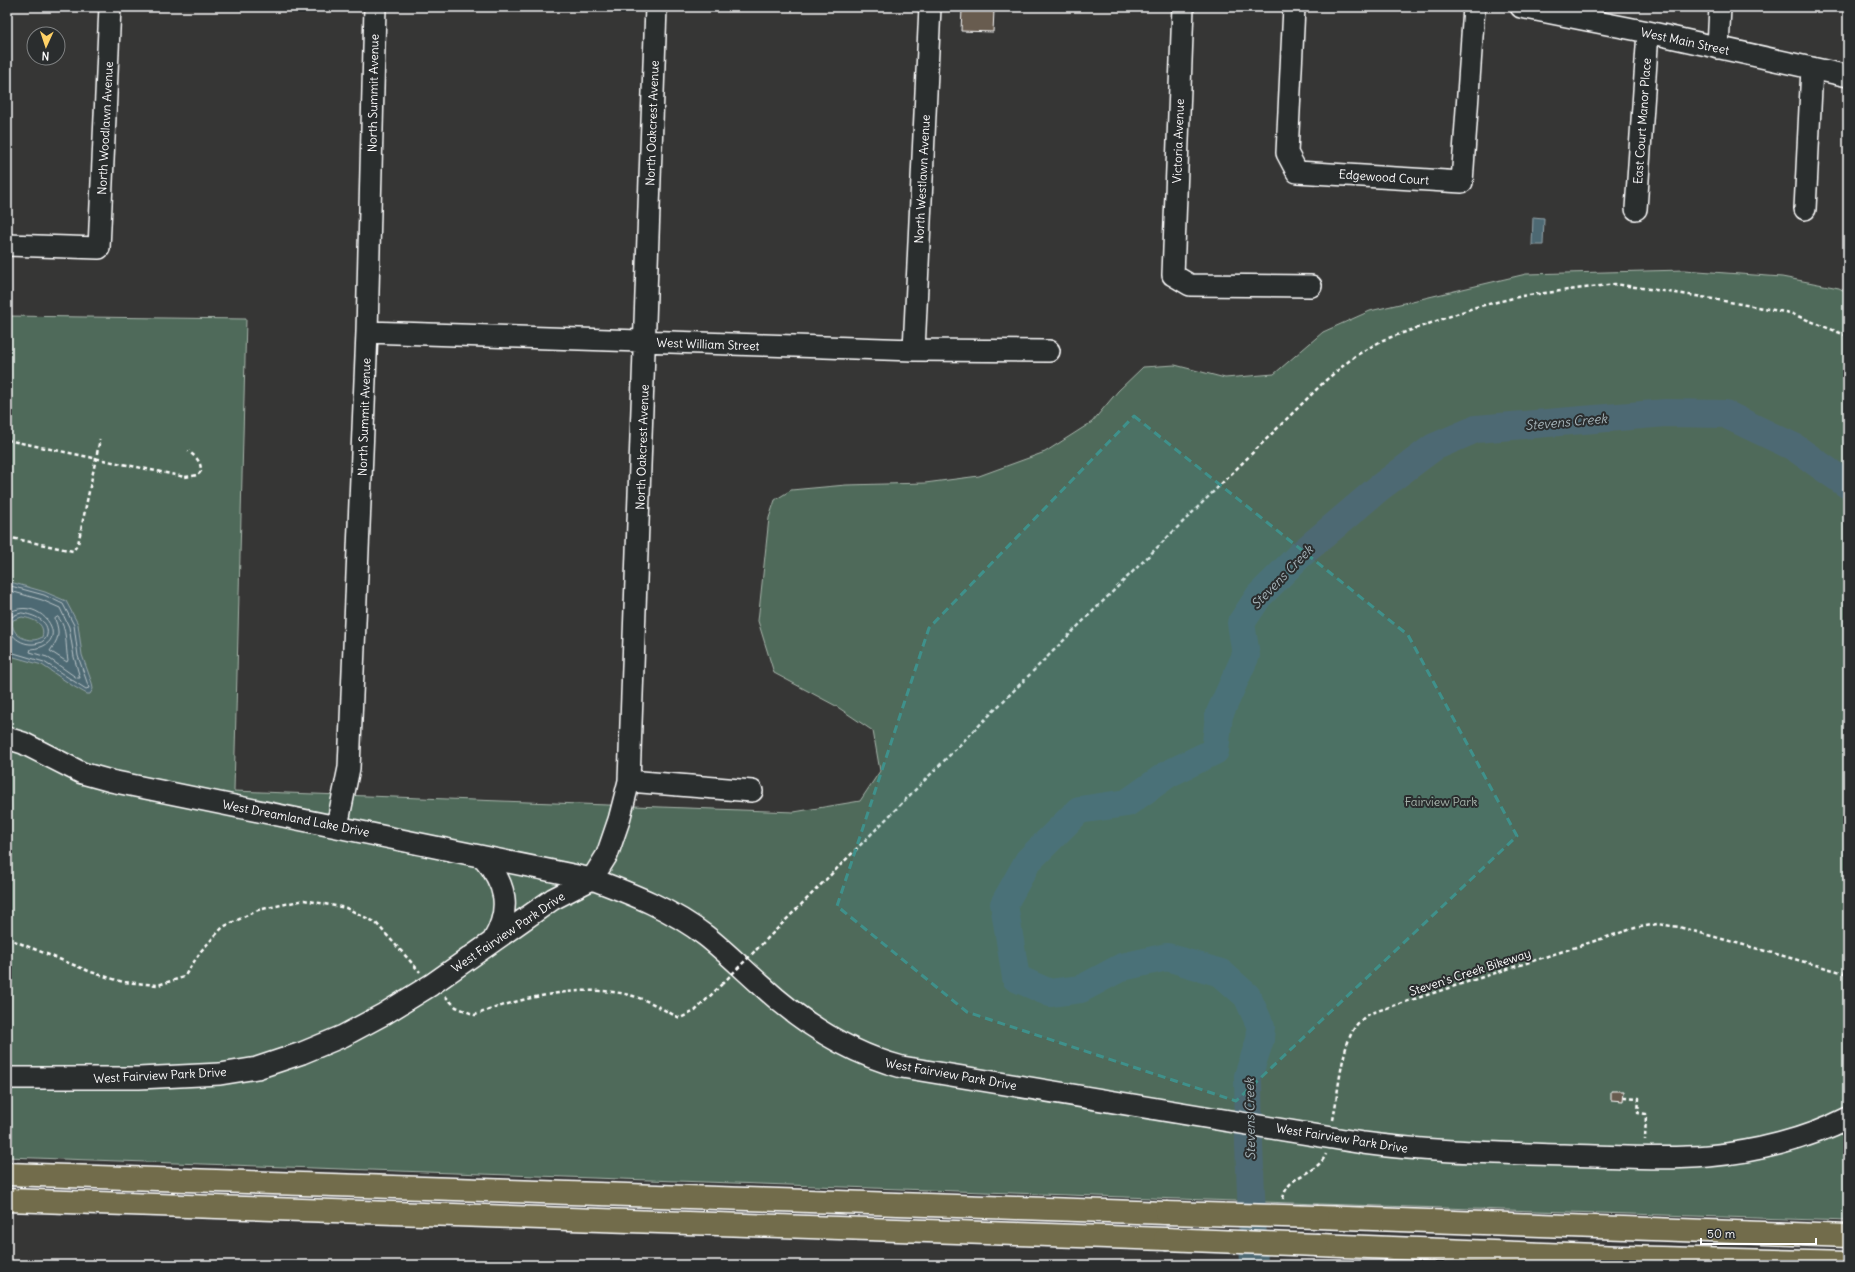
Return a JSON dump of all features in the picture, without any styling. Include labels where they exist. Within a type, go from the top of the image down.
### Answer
[{"type":"main road","points":[[7,1174],[1848,1236]]},
{"type":"main road","points":[[7,1200],[1166,1239],[1622,1257],[1848,1263]]},
{"type":"street","name":"North Woodlawn Avenue","points":[[7,245],[99,248],[110,7]]},
{"type":"street","name":"North Summit Avenue","points":[[337,826],[348,768],[367,332],[375,7]]},
{"type":"street","name":"North Oakcrest Avenue","points":[[592,879],[606,855],[619,820],[629,781],[646,342],[656,7]]},
{"type":"street","name":"North Westlawn Avenue","points":[[914,350],[930,7]]},
{"type":"street","name":"Victoria Avenue","points":[[1184,7],[1173,275],[1190,285],[1311,286]]},
{"type":"street","name":"Edgewood Court","points":[[1294,7],[1287,153],[1297,172],[1462,182],[1474,7]]},
{"type":"street","name":"West Main Street","points":[[1521,7],[1648,32],[1848,76]]},
{"type":"street","points":[[1718,48],[1720,7]]},
{"type":"street","name":"East Court Manor Place","points":[[1636,209],[1648,32]]},
{"type":"street","points":[[1806,209],[1812,68]]},
{"type":"street","name":"West William Street","points":[[367,332],[914,350],[1049,351]]},
{"type":"street","name":"West Dreamland Lake Drive","points":[[7,738],[23,743],[82,773],[111,781],[592,879]]},
{"type":"street","points":[[629,781],[752,791]]},
{"type":"street","points":[[483,857],[500,880],[503,893],[503,917],[501,928],[493,941]]},
{"type":"street","name":"West Fairview Park Drive","points":[[7,1078],[139,1078],[220,1074],[257,1068],[302,1053],[343,1036],[384,1014],[431,985],[554,899],[592,879],[644,898],[678,917],[705,935],[788,1008],[845,1046],[876,1060],[902,1067],[1330,1138],[1408,1149],[1450,1152],[1645,1157],[1707,1157],[1730,1154],[1794,1139],[1827,1129],[1848,1118]]},
{"type":"path","points":[[7,938],[123,982],[158,984],[184,977],[201,951],[223,927],[258,910],[304,900],[346,908],[375,922],[431,985],[456,1006],[475,1015],[500,1005],[560,993],[604,991],[642,999],[663,1011],[680,1018],[695,1011],[1085,619],[1326,380],[1355,356],[1383,340],[1476,307],[1522,296],[1615,284],[1696,296],[1790,314],[1848,336]]},
{"type":"path","points":[[7,415],[11,414]]},
{"type":"path","points":[[7,537],[74,551],[78,544],[100,440]]},
{"type":"path","points":[[7,441],[185,477],[192,477],[198,475],[201,471],[201,464],[196,456],[188,451]]},
{"type":"path","name":"Steven's Creek Bikeway","points":[[1282,1204],[1283,1197],[1291,1182],[1319,1166],[1328,1149],[1347,1047],[1355,1026],[1371,1013],[1635,928],[1657,924],[1679,927],[1848,974]]},
{"type":"path","points":[[1624,1097],[1639,1098],[1638,1113],[1646,1114],[1645,1157]]},
{"type":"highlighted area","points":[[1134,416],[1408,635],[1517,836],[1236,1101],[967,1012],[837,906],[929,628]]},
{"type":"green space","name":"Fairview Park","points":[[1684,270],[1782,277],[1839,288],[1848,293],[1848,1221],[1319,1204],[7,1157],[7,316],[246,319],[234,791],[794,812],[860,801],[880,771],[873,731],[836,706],[774,673],[758,621],[769,518],[775,500],[791,490],[846,485],[925,483],[979,476],[1045,452],[1092,422],[1118,391],[1143,367],[1175,365],[1225,378],[1274,374],[1323,332],[1370,311],[1526,274]]},
{"type":"water","points":[[1533,217],[1544,218],[1543,245],[1532,245]]},
{"type":"water","points":[[7,581],[45,592],[66,601],[78,624],[82,655],[93,689],[90,694],[87,694],[42,665],[7,655]],"holes":[[[22,617],[38,622],[42,628],[42,637],[32,640],[22,638],[14,631],[13,620]]]},
{"type":"building","points":[[962,9],[994,10],[993,32],[961,31]]},
{"type":"building","points":[[1611,1091],[1624,1091],[1623,1101],[1611,1100]]},
{"type":"waterway","name":"Stevens Creek","points":[[1254,1265],[1248,1076],[1260,1040],[1261,1027],[1247,996],[1221,973],[1167,957],[1122,967],[1081,989],[1050,993],[1016,978],[1004,904],[1028,861],[1079,810],[1127,803],[1168,774],[1215,751],[1219,715],[1246,655],[1241,623],[1259,596],[1300,555],[1379,488],[1434,447],[1476,429],[1666,413],[1725,414],[1794,447],[1848,485]]}]
